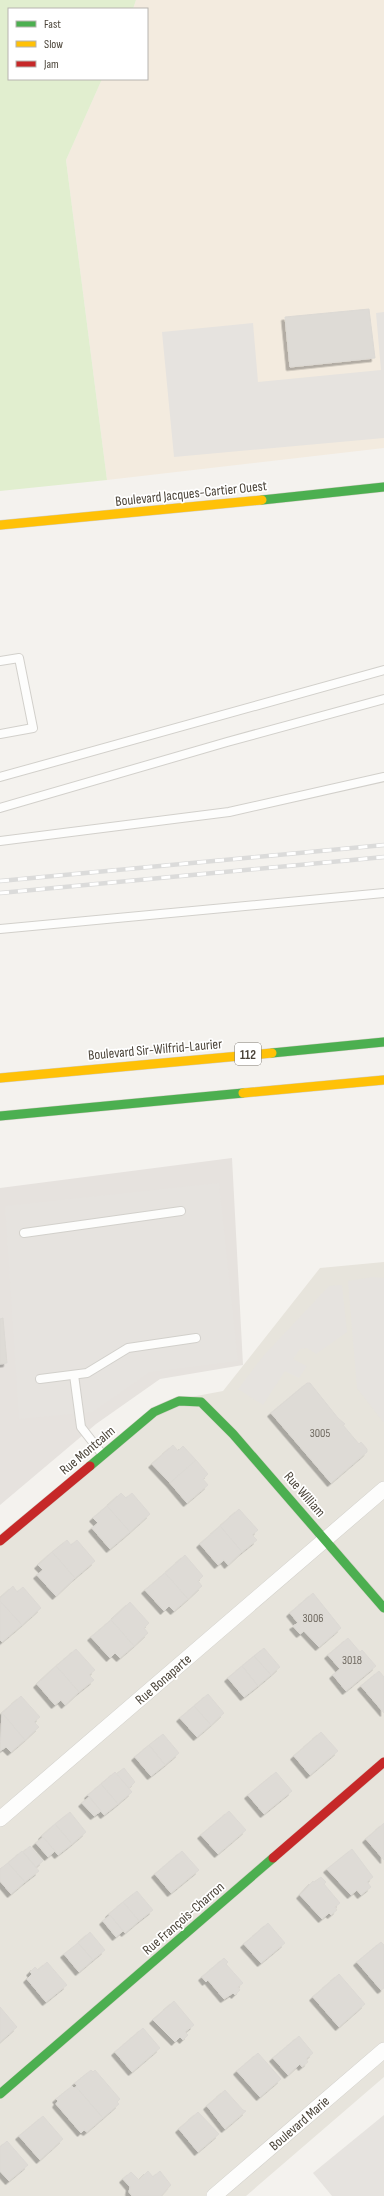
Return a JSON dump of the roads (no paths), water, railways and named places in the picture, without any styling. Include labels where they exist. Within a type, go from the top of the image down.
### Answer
[{"type":"main road","name":"Boulevard Jacques-Cartier Ouest","points":[[0,525],[144,512],[384,486]]},
{"type":"main road","name":"Boulevard Sir-Wilfrid-Laurier","points":[[0,1078],[384,1042]]},
{"type":"main road","points":[[0,1116],[384,1080]]},
{"type":"main road","name":"Rue Montcalm","points":[[0,1541],[154,1412],[179,1401],[201,1402]]},
{"type":"main road","name":"Rue William","points":[[201,1402],[233,1434],[325,1539],[382,1601]]},
{"type":"main road","name":"Rue François-Charron","points":[[0,2094],[384,1762]]},
{"type":"street","name":"Rue Bonaparte","points":[[0,1819],[384,1489]]},
{"type":"street","name":"Boulevard Marie","points":[[214,2196],[384,2050]]},
{"type":"lane","points":[[0,661],[19,658],[33,728],[0,734]]},
{"type":"lane","points":[[0,777],[384,670]]},
{"type":"lane","points":[[0,808],[227,742],[384,699]]},
{"type":"lane","points":[[0,841],[229,812],[384,778]]},
{"type":"lane","points":[[0,929],[384,893]]},
{"type":"lane","points":[[24,1233],[181,1211]]},
{"type":"lane","points":[[40,1379],[87,1373],[128,1348],[196,1338]]},
{"type":"lane","points":[[74,1375],[81,1427],[102,1455]]},
{"type":"railway","points":[[0,881],[384,845]]},
{"type":"railway","points":[[0,893],[384,857]]}]
